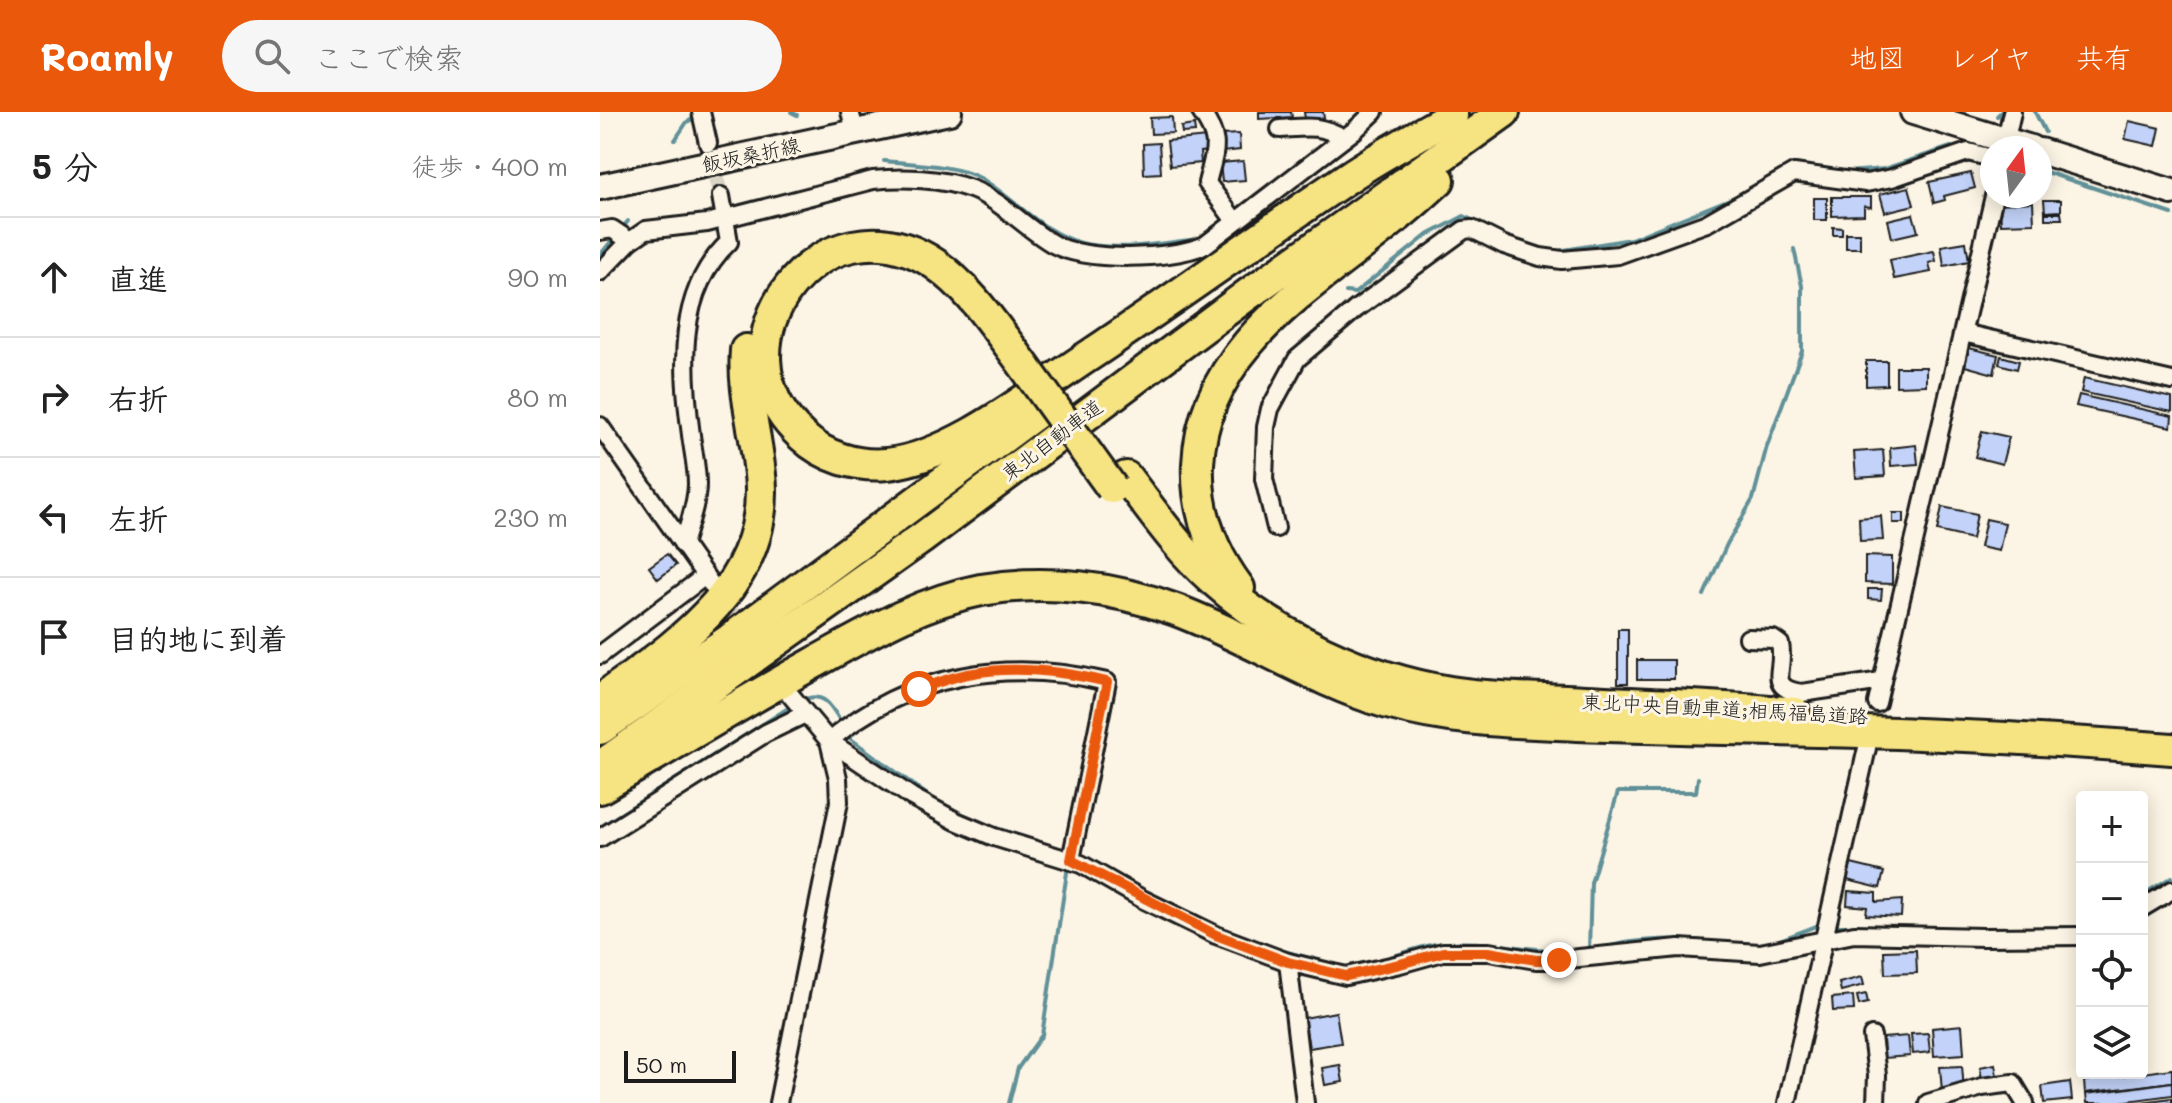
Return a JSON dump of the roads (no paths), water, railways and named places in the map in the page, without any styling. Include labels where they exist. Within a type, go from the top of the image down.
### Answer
[{"type":"highway","name":"東北自動車道","points":[[600,767],[922,538],[1247,295],[1504,112]]},
{"type":"highway","points":[[1290,648],[1240,589],[1215,551],[1206,527],[1200,502],[1198,448],[1203,422],[1213,397],[1242,351],[1274,315],[1398,217],[1515,112]]},
{"type":"highway","name":"東北自動車道","points":[[600,729],[741,631],[1262,247],[1455,114]]},
{"type":"highway","points":[[1027,355],[953,278],[917,254],[876,244],[837,250],[801,272],[788,286],[776,308],[764,357],[768,384],[778,407],[792,427],[820,449],[855,462],[881,464],[905,462],[927,455],[953,443],[1019,402],[1350,176],[1455,114]]},
{"type":"highway","points":[[600,700],[679,642],[713,609],[732,586],[746,561],[759,514],[761,490],[745,354],[749,327],[757,303],[786,261],[807,244],[830,233],[855,227],[904,230],[947,250],[968,268],[1119,482],[1212,579],[1290,648]]},
{"type":"highway","points":[[600,788],[716,718],[884,624],[917,609],[981,590],[1050,585],[1116,592],[1290,648]]},
{"type":"highway","name":"東北中央自動車道;相馬福島道路","points":[[1290,648],[1331,655],[1387,677],[1480,696],[1725,707],[2172,735]]},
{"type":"highway","name":"東北中央自動車道;相馬福島道路","points":[[1290,648],[1336,684],[1388,703],[1481,721],[1833,731],[2172,749]]},
{"type":"main road","name":"飯坂桑折線","points":[[600,187],[853,122],[949,112]]},
{"type":"main road","points":[[1913,112],[1980,140]]},
{"type":"main road","points":[[2052,155],[2172,192]]},
{"type":"street","points":[[1201,112],[1215,131],[1215,151],[1207,183],[1235,221]]},
{"type":"street","points":[[600,272],[630,241],[646,230],[707,223],[873,180],[898,178],[970,189],[989,198],[1053,244],[1070,251],[1128,256],[1189,252],[1205,245],[1374,112]]},
{"type":"street","points":[[2005,136],[2012,112]]},
{"type":"street","points":[[702,118],[708,143]]},
{"type":"street","points":[[1280,129],[1316,126],[1327,128],[1344,138]]},
{"type":"street","points":[[1276,528],[1264,479],[1266,427],[1270,409],[1297,359],[1356,309],[1464,230],[1472,229],[1504,245],[1540,257],[1562,260],[1618,255],[1707,223],[1794,173],[1866,183],[1980,151]]},
{"type":"street","points":[[683,545],[697,485],[684,372],[685,341],[697,288],[705,269],[729,242],[721,196]]},
{"type":"street","points":[[1877,703],[1991,208]]},
{"type":"street","points":[[600,231],[612,229],[630,241]]},
{"type":"street","points":[[1963,333],[2172,381]]},
{"type":"street","points":[[600,426],[708,580],[600,655]]},
{"type":"street","points":[[1748,638],[1773,639],[1780,644],[1779,681],[1791,692],[1882,681]]},
{"type":"street","points":[[840,732],[873,709],[966,674],[1027,669],[1075,674],[1107,682],[1072,855]]},
{"type":"street","points":[[600,838],[766,733],[797,704],[840,732],[912,797],[956,821],[994,837],[1072,855],[1216,935],[1288,962],[1346,976],[1443,952],[1489,952],[1536,960],[1679,948],[1760,953],[1824,929],[1854,934],[2076,936]]},
{"type":"street","points":[[778,1103],[836,823],[840,732]]},
{"type":"street","points":[[1787,1103],[1867,748]]},
{"type":"street","points":[[2148,904],[2172,890]]},
{"type":"street","points":[[1288,962],[1305,1103]]},
{"type":"street","points":[[1872,1036],[1877,1075],[1876,1103]]},
{"type":"street","points":[[1928,1103],[1950,1101],[1982,1087],[2013,1083],[2025,1103]]},
{"type":"waterway","points":[[791,112],[797,115]]},
{"type":"waterway","points":[[1997,116],[2001,112]]},
{"type":"waterway","points":[[2035,112],[2045,132]]},
{"type":"waterway","points":[[675,140],[687,122],[696,117]]},
{"type":"waterway","points":[[1749,190],[1794,164],[1847,172],[1884,169],[1951,147]]},
{"type":"waterway","points":[[884,161],[972,174],[1054,232],[1081,243],[1125,247],[1198,239]]},
{"type":"waterway","points":[[2052,174],[2172,214]]},
{"type":"waterway","points":[[1552,252],[1631,239],[1742,194]]},
{"type":"waterway","points":[[1346,292],[1355,293],[1426,236],[1464,216],[1510,239]]},
{"type":"waterway","points":[[620,231],[628,221]]},
{"type":"waterway","points":[[600,255],[614,238]]},
{"type":"waterway","points":[[1704,595],[1727,544],[1753,499],[1767,446],[1802,351],[1802,286],[1794,249]]},
{"type":"waterway","points":[[801,701],[816,697],[827,702],[844,727]]},
{"type":"waterway","points":[[600,827],[793,705]]},
{"type":"waterway","points":[[848,734],[933,799]]},
{"type":"waterway","points":[[1589,951],[1591,883],[1618,792],[1696,792],[1698,778]]},
{"type":"waterway","points":[[984,824],[1028,839]]},
{"type":"waterway","points":[[1082,856],[1159,899]]},
{"type":"waterway","points":[[1009,1103],[1018,1068],[1042,1035],[1068,866]]},
{"type":"waterway","points":[[2148,891],[2172,877]]},
{"type":"waterway","points":[[1752,945],[1767,945],[1816,926],[1824,926]]},
{"type":"waterway","points":[[1833,926],[1856,926]]},
{"type":"waterway","points":[[1598,949],[1629,942],[1660,940],[1724,943]]},
{"type":"waterway","points":[[1381,960],[1429,945],[1453,943],[1569,951]]},
{"type":"waterway","points":[[1272,948],[1344,967],[1357,966]]},
{"type":"tunnel","points":[[710,155],[721,196]]},
{"type":"tunnel","points":[[717,593],[783,685]]}]
